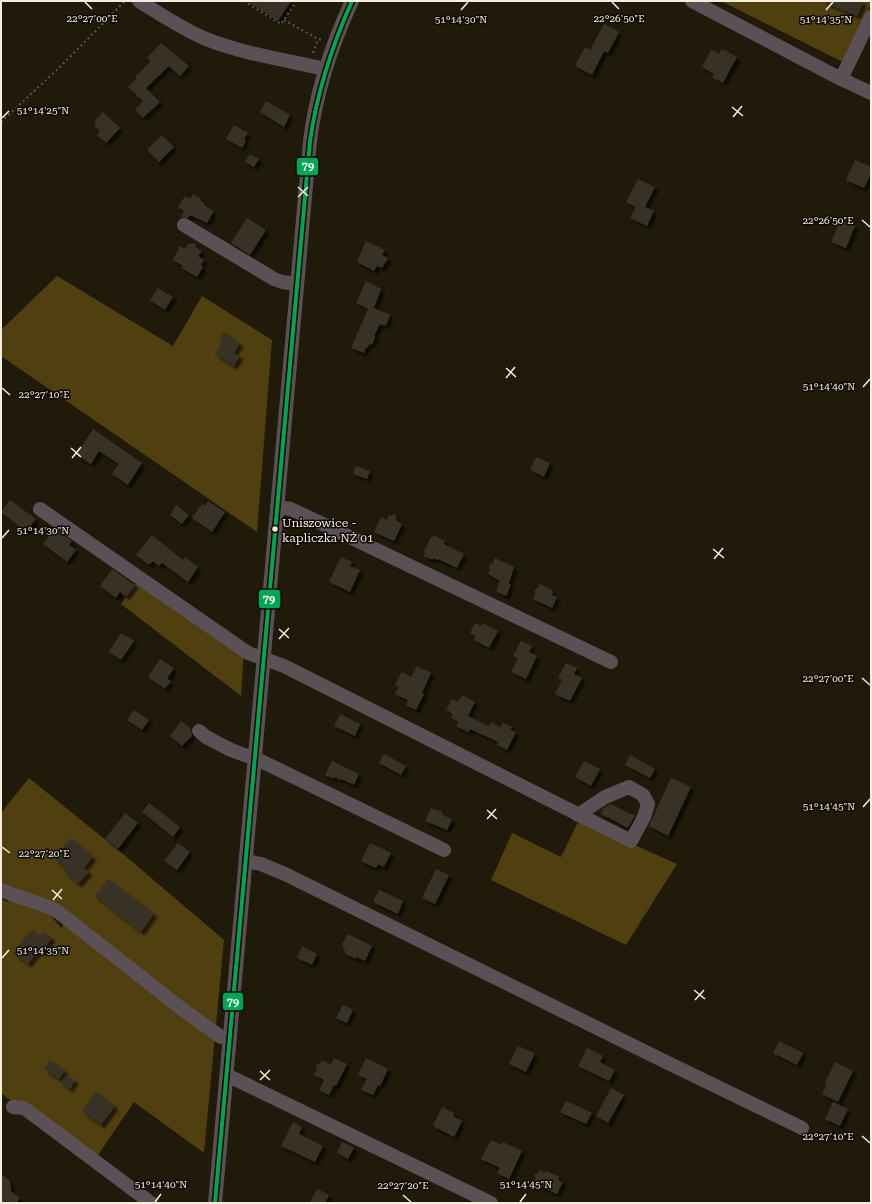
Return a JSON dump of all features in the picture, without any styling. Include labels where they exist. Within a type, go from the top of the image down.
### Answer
[{"type":"street","points":[[139,1],[186,29],[212,41],[242,50],[325,69]]},
{"type":"street","points":[[215,1203],[311,133],[325,69],[334,43],[352,1]]},
{"type":"street","points":[[692,1],[715,6],[841,80],[871,93]]},
{"type":"street","points":[[841,80],[871,17]]},
{"type":"street","points":[[184,225],[274,279],[282,282],[297,284]]},
{"type":"street","points":[[277,507],[291,509],[610,662]]},
{"type":"street","points":[[40,509],[243,650],[284,666],[578,815],[631,841],[644,817],[648,804],[643,795],[629,787],[605,796],[578,815]]},
{"type":"street","points":[[199,731],[206,737],[231,750],[255,758],[444,850]]},
{"type":"street","points":[[246,861],[261,864],[285,874],[802,1128]]},
{"type":"street","points":[[1,890],[11,895],[42,904],[57,911],[182,1009],[221,1037],[230,1040]]},
{"type":"street","points":[[227,1076],[491,1203]]},
{"type":"street","points":[[13,1107],[24,1108],[151,1203]]},
{"type":"path","points":[[1,122],[61,66],[125,1]]},
{"type":"path","points":[[244,1],[281,24],[294,5]]},
{"type":"path","points":[[284,20],[318,39],[334,43]]},
{"type":"shaded area","points":[[721,1],[871,1],[871,4],[843,62]]},
{"type":"shaded area","points":[[57,276],[173,346],[202,296],[272,340],[257,532],[1,356],[1,330]]},
{"type":"shaded area","points":[[143,577],[244,650],[241,696],[121,604]]},
{"type":"shaded area","points":[[29,778],[122,853],[224,940],[204,1153],[134,1102],[98,1155],[15,1104],[1,1093],[1,899],[8,902],[11,895],[42,904],[61,928],[70,917],[1,883],[1,813]]},
{"type":"shaded area","points":[[579,820],[677,864],[626,945],[491,880],[512,833],[561,857]]},
{"type":"building","points":[[247,1],[291,1],[278,21]]},
{"type":"building","points":[[821,1],[864,1],[857,16]]},
{"type":"building","points":[[604,24],[619,32],[608,53],[604,51],[592,75],[575,66],[585,47],[590,50]]},
{"type":"building","points":[[161,43],[189,66],[180,76],[169,66],[146,88],[160,102],[143,118],[135,110],[143,101],[128,87],[137,78],[135,77],[151,61],[147,58]]},
{"type":"building","points":[[722,49],[737,57],[723,83],[712,77],[714,74],[702,67],[711,50],[719,54]]},
{"type":"building","points":[[266,101],[290,115],[284,127],[260,112]]},
{"type":"building","points":[[103,112],[120,128],[106,143],[97,135],[100,131],[94,125],[96,123],[94,122]]},
{"type":"building","points":[[234,125],[248,133],[244,139],[246,140],[242,148],[226,139]]},
{"type":"building","points":[[162,135],[174,147],[159,162],[147,150]]},
{"type":"building","points":[[250,154],[259,159],[254,167],[245,162]]},
{"type":"building","points":[[855,160],[871,167],[871,173],[864,188],[846,180]]},
{"type":"building","points":[[638,179],[655,187],[645,207],[654,211],[647,226],[630,218],[636,207],[626,202]]},
{"type":"building","points":[[193,194],[201,199],[200,200],[205,204],[204,205],[214,211],[207,223],[190,215],[188,218],[181,217],[184,211],[178,207],[185,196],[190,199]]},
{"type":"building","points":[[247,218],[266,230],[250,255],[231,243]]},
{"type":"building","points":[[841,220],[855,226],[846,248],[831,242]]},
{"type":"building","points":[[366,241],[385,250],[382,255],[388,258],[382,268],[377,266],[374,271],[357,262]]},
{"type":"building","points":[[195,243],[196,247],[202,251],[198,256],[204,260],[201,265],[203,267],[197,277],[181,268],[183,266],[173,260],[180,246],[185,249],[188,244]]},
{"type":"building","points":[[366,281],[381,289],[374,308],[390,315],[386,326],[380,324],[375,334],[373,343],[366,348],[364,353],[351,348],[368,309],[356,303]]},
{"type":"building","points":[[158,288],[173,297],[165,310],[150,300]]},
{"type":"building","points":[[224,332],[240,343],[234,353],[240,356],[234,366],[215,354],[222,342],[219,340]]},
{"type":"building","points":[[93,429],[142,463],[128,485],[112,474],[119,464],[99,451],[91,464],[76,455]]},
{"type":"building","points":[[536,457],[550,463],[544,477],[530,470]]},
{"type":"building","points":[[356,466],[370,471],[367,479],[353,474]]},
{"type":"building","points":[[10,500],[36,519],[26,532],[1,512]]},
{"type":"building","points":[[208,501],[225,512],[212,532],[192,518],[202,504],[205,506]]},
{"type":"building","points":[[176,505],[189,515],[182,524],[170,515]]},
{"type":"building","points":[[395,514],[397,521],[402,524],[394,541],[374,532],[381,517],[387,520],[388,516]]},
{"type":"building","points":[[54,529],[72,541],[69,545],[76,550],[67,562],[43,544]]},
{"type":"building","points":[[152,535],[183,560],[185,557],[198,567],[188,582],[162,563],[159,566],[153,561],[149,565],[136,555]]},
{"type":"building","points":[[434,535],[445,541],[444,544],[464,554],[457,568],[438,559],[433,558],[433,560],[424,556],[424,552],[431,537],[432,538]]},
{"type":"building","points":[[341,557],[352,562],[350,566],[360,570],[350,592],[329,582]]},
{"type":"building","points":[[495,558],[514,567],[509,583],[511,585],[506,596],[496,591],[500,581],[488,574],[490,570],[489,565],[493,563]]},
{"type":"building","points":[[112,569],[135,585],[126,597],[120,592],[116,598],[100,586]]},
{"type":"building","points":[[540,584],[553,591],[552,595],[557,597],[552,608],[533,599],[535,593],[534,590],[537,589]]},
{"type":"building","points":[[475,623],[481,626],[483,623],[498,631],[489,648],[474,640],[476,636],[470,633]]},
{"type":"building","points":[[121,633],[134,641],[121,660],[109,652]]},
{"type":"building","points":[[521,641],[532,646],[529,652],[537,656],[526,679],[511,672],[518,658],[513,656]]},
{"type":"building","points":[[160,659],[174,668],[167,679],[171,681],[165,689],[148,677]]},
{"type":"building","points":[[566,663],[577,668],[574,674],[582,678],[570,701],[555,694],[562,680],[558,678]]},
{"type":"building","points":[[417,666],[431,673],[422,693],[424,694],[416,710],[406,705],[408,700],[395,694],[399,687],[395,685],[402,672],[411,677]]},
{"type":"building","points":[[462,695],[475,702],[468,716],[489,726],[491,722],[500,727],[503,723],[512,727],[510,730],[516,732],[507,750],[497,745],[498,742],[470,729],[468,732],[456,726],[458,722],[451,717],[453,714],[446,710],[452,699],[458,702]]},
{"type":"building","points":[[134,710],[149,720],[142,730],[127,720]]},
{"type":"building","points":[[340,714],[360,724],[355,736],[334,726]]},
{"type":"building","points":[[181,721],[191,729],[192,736],[182,746],[170,736]]},
{"type":"building","points":[[384,754],[406,766],[401,775],[379,763]]},
{"type":"building","points":[[630,755],[655,769],[650,778],[625,765]]},
{"type":"building","points":[[332,761],[359,774],[354,785],[341,779],[340,780],[335,777],[334,779],[325,775]]},
{"type":"building","points":[[584,761],[600,769],[591,786],[575,777]]},
{"type":"building","points":[[671,778],[691,787],[668,836],[649,826]]},
{"type":"building","points":[[149,803],[180,827],[173,837],[142,812]]},
{"type":"building","points":[[611,804],[635,816],[628,828],[601,814],[603,808]]},
{"type":"building","points":[[431,808],[442,812],[442,814],[452,820],[447,830],[425,821]]},
{"type":"building","points":[[125,813],[138,823],[118,849],[105,839]]},
{"type":"building","points":[[71,838],[93,857],[84,868],[89,872],[78,884],[64,872],[67,869],[54,858]]},
{"type":"building","points":[[178,843],[190,852],[177,870],[164,861]]},
{"type":"building","points":[[370,843],[391,853],[384,867],[378,864],[376,868],[361,861]]},
{"type":"building","points":[[436,869],[449,875],[435,904],[422,898]]},
{"type":"building","points":[[108,879],[154,914],[141,932],[95,896]]},
{"type":"building","points":[[379,890],[403,901],[398,914],[373,902]]},
{"type":"building","points":[[32,929],[41,936],[44,932],[52,938],[42,952],[39,950],[28,964],[13,953]]},
{"type":"building","points":[[348,934],[372,946],[365,961],[357,957],[356,959],[346,954],[342,944]]},
{"type":"building","points":[[302,946],[317,954],[312,965],[297,958]]},
{"type":"building","points":[[343,1005],[353,1010],[347,1023],[336,1018]]},
{"type":"building","points":[[779,1041],[803,1053],[797,1065],[773,1053]]},
{"type":"building","points":[[518,1046],[535,1053],[526,1072],[509,1064]]},
{"type":"building","points":[[587,1048],[603,1056],[600,1062],[615,1070],[609,1081],[578,1066]]},
{"type":"building","points":[[334,1058],[347,1064],[336,1086],[334,1085],[329,1095],[319,1090],[324,1080],[314,1075],[317,1069],[316,1065],[320,1064],[322,1060],[331,1065]]},
{"type":"building","points":[[366,1058],[388,1069],[380,1086],[378,1085],[373,1095],[361,1090],[367,1079],[358,1075]]},
{"type":"building","points":[[50,1060],[65,1071],[59,1079],[44,1069]]},
{"type":"building","points":[[835,1062],[853,1071],[838,1102],[822,1094],[827,1084],[825,1083]]},
{"type":"building","points":[[66,1075],[75,1080],[70,1089],[61,1083]]},
{"type":"building","points":[[611,1088],[624,1095],[608,1123],[596,1116]]},
{"type":"building","points":[[96,1092],[115,1106],[101,1125],[82,1111]]},
{"type":"building","points":[[566,1101],[592,1113],[586,1124],[560,1112]]},
{"type":"building","points":[[833,1102],[848,1109],[840,1126],[825,1119]]},
{"type":"building","points":[[442,1107],[454,1113],[453,1116],[462,1121],[454,1137],[433,1126]]},
{"type":"building","points":[[293,1122],[302,1127],[299,1134],[323,1146],[315,1162],[281,1146]]},
{"type":"building","points":[[491,1140],[502,1145],[503,1142],[522,1151],[509,1179],[497,1173],[500,1168],[481,1159]]},
{"type":"building","points":[[342,1142],[354,1148],[348,1159],[337,1153]]},
{"type":"building","points":[[540,1170],[559,1177],[558,1180],[563,1182],[557,1194],[533,1183],[536,1179],[534,1174],[538,1173]]},
{"type":"building","points":[[1,1174],[10,1181],[11,1191],[20,1198],[16,1203],[1,1203]]},
{"type":"building","points":[[317,1189],[329,1195],[325,1203],[310,1203]]},
{"type":"transit line","name":"79","points":[[215,1203],[310,141],[326,70],[352,1]]},
{"type":"place","name":"Uniszowice - kapliczka NŻ 01","points":[[275,529]]}]
